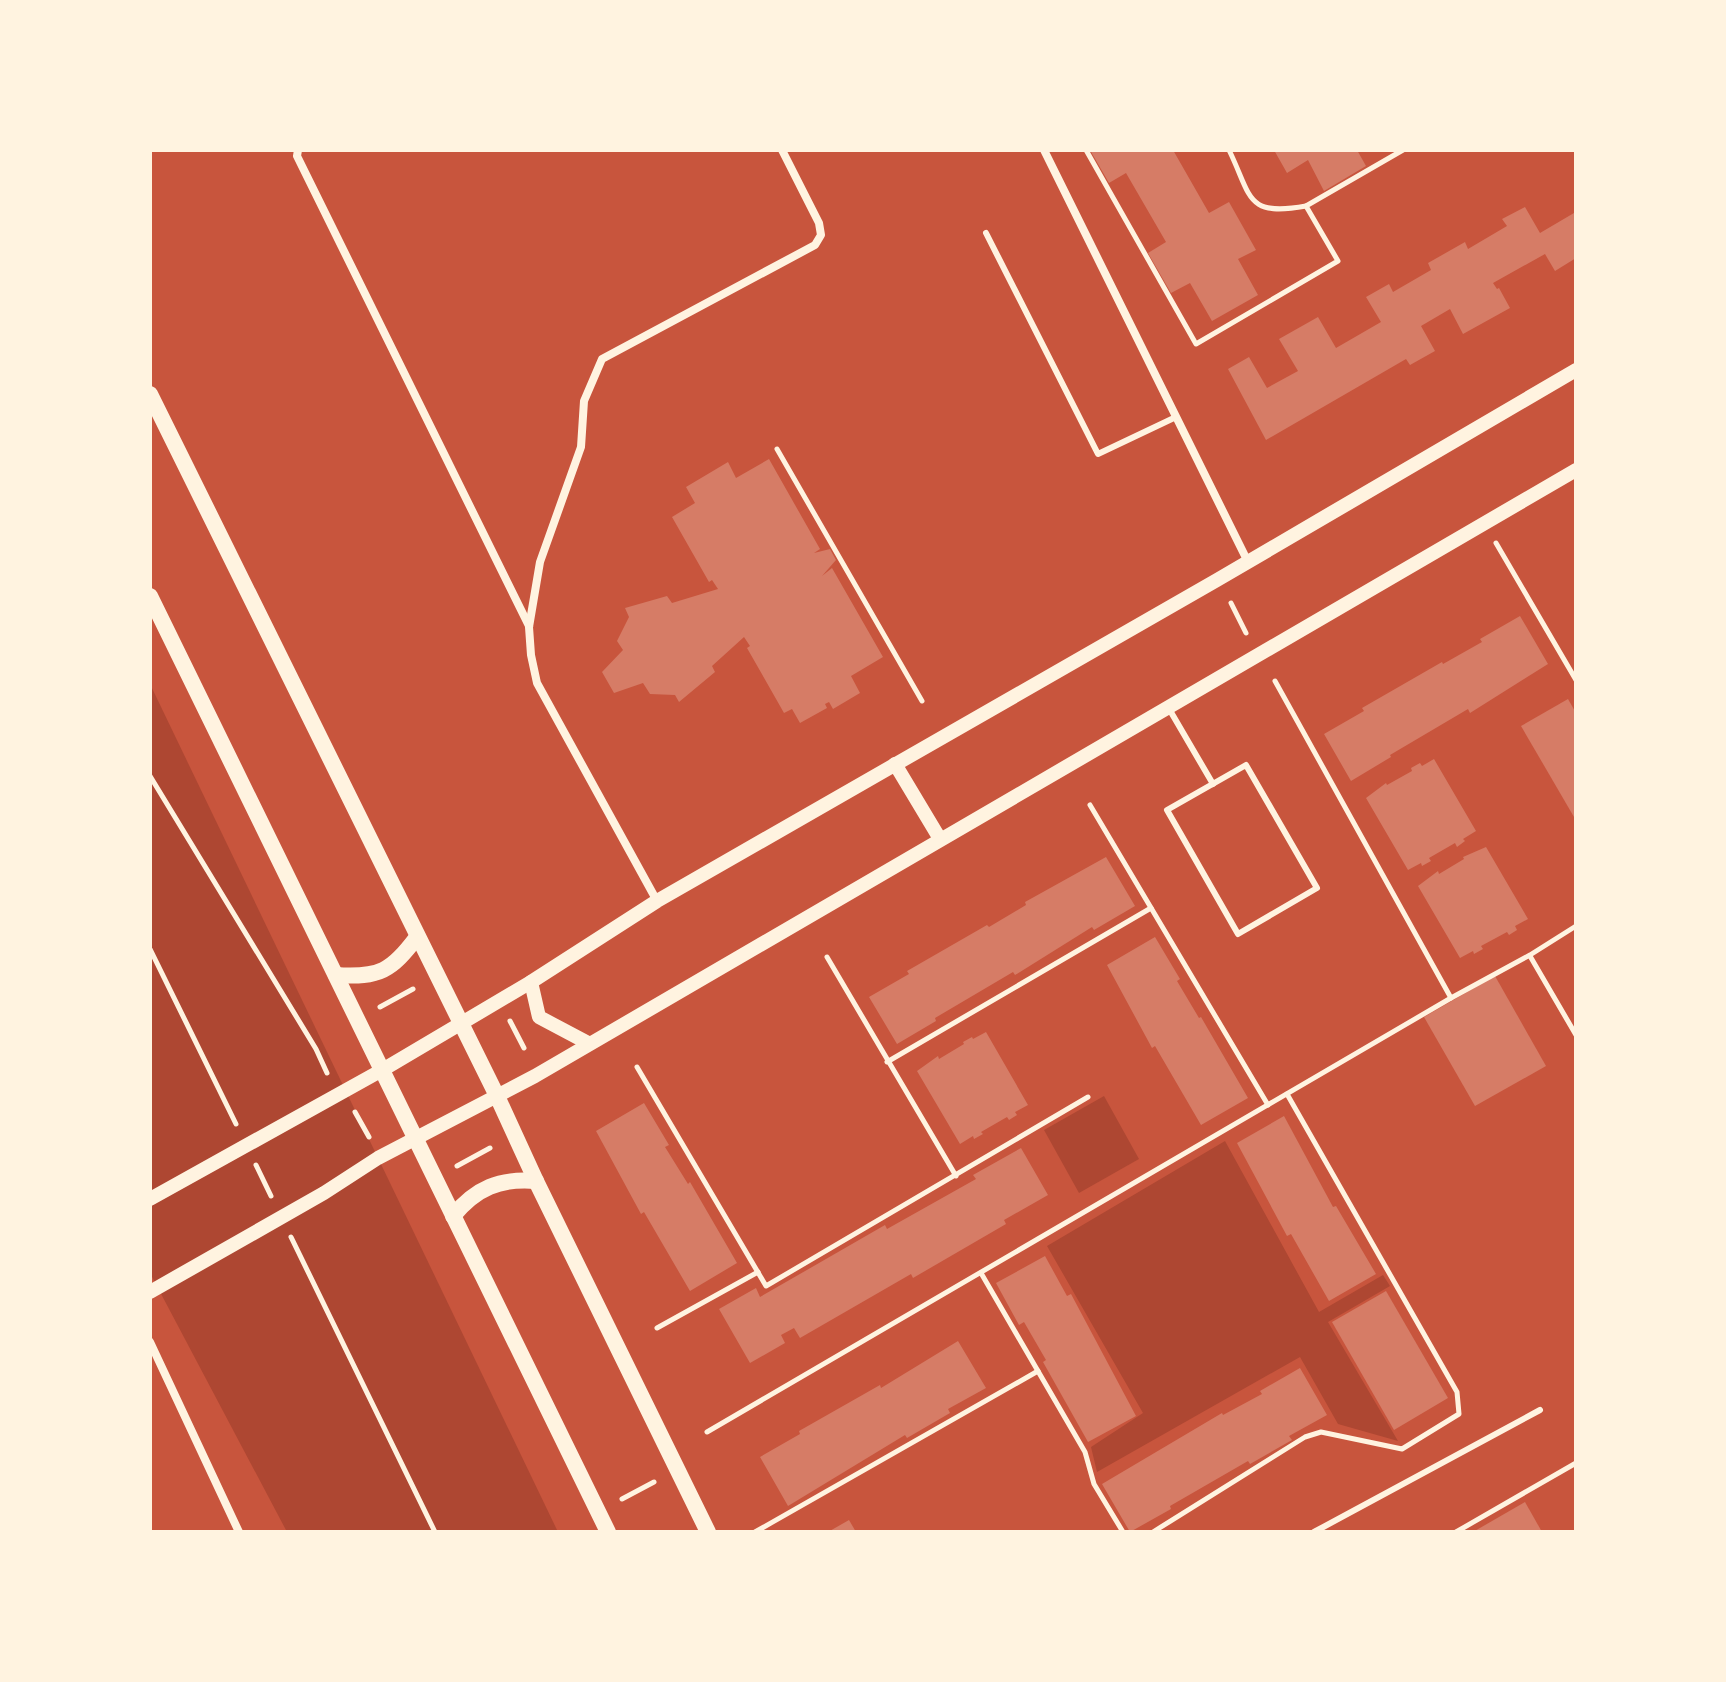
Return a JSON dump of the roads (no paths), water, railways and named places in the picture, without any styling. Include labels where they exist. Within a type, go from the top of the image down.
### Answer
[{"type":"main road","points":[[150,394],[497,1096],[708,1532]]},
{"type":"main road","points":[[150,596],[608,1532]]},
{"type":"main road","points":[[336,975],[364,977],[382,972],[398,962],[417,937]]},
{"type":"main road","points":[[453,1216],[464,1202],[493,1183],[513,1179],[536,1181]]},
{"type":"street","points":[[298,150],[297,156],[529,627]]},
{"type":"street","points":[[657,901],[537,683],[529,627],[540,562],[581,447],[584,401],[602,359],[815,245],[821,235],[819,223],[782,150]]},
{"type":"street","points":[[1044,150],[1248,562]]},
{"type":"street","points":[[150,1199],[384,1069],[531,982],[657,901],[1576,370]]},
{"type":"street","points":[[150,1292],[324,1193],[378,1158],[535,1076],[1576,470]]},
{"type":"street","points":[[895,764],[940,839]]},
{"type":"street","points":[[531,982],[539,1017],[588,1043]]},
{"type":"street","points":[[150,1342],[239,1532]]},
{"type":"lane","points":[[986,233],[1098,454],[1176,417]]},
{"type":"lane","points":[[1167,706],[1213,784]]},
{"type":"lane","points":[[1246,765],[1317,888],[1238,934],[1167,810],[1213,784],[1246,765]]},
{"type":"lane","points":[[1314,1532],[1540,1410]]}]
